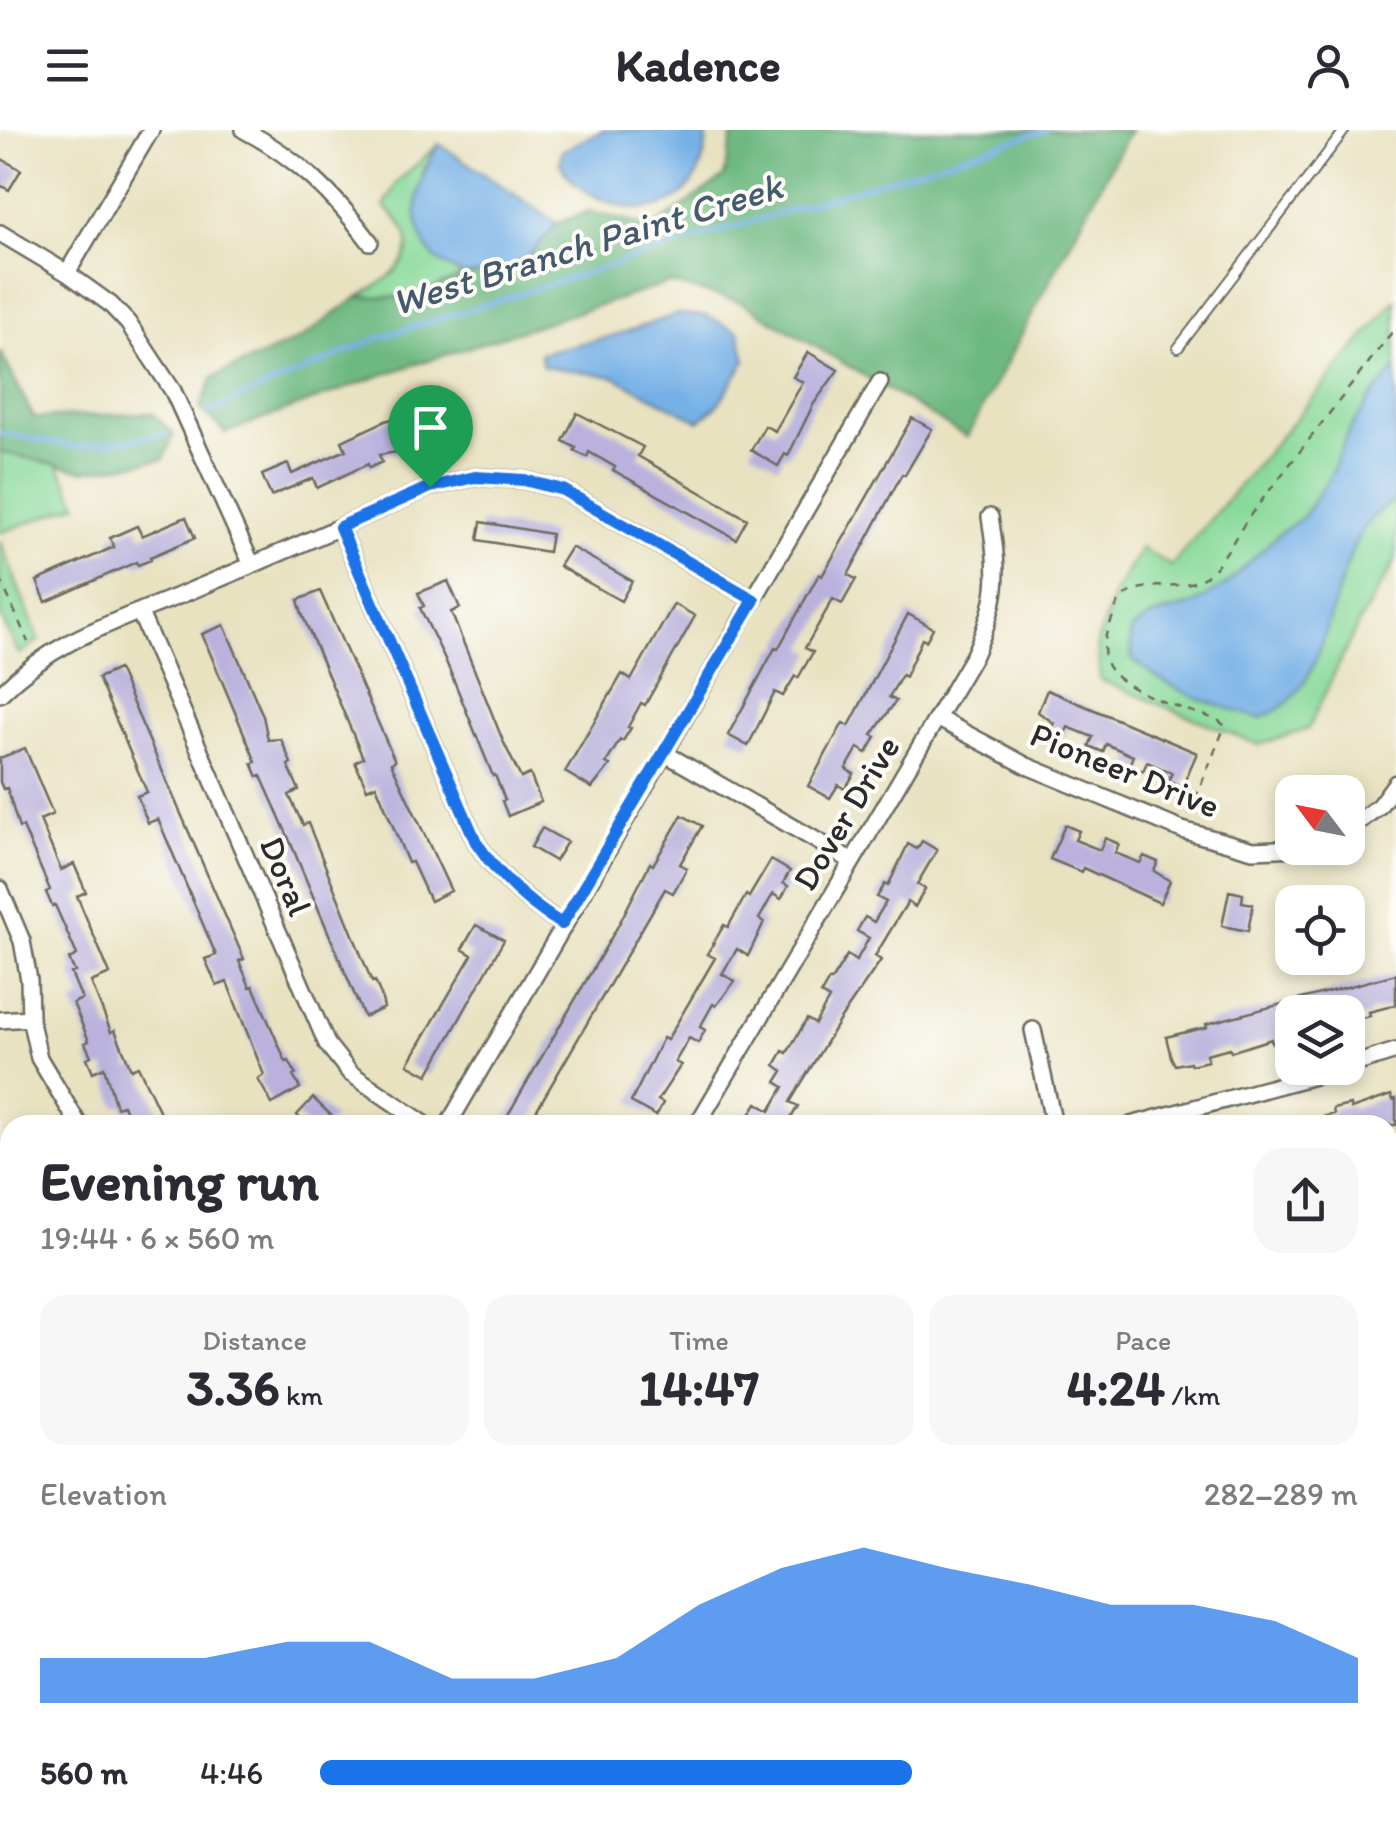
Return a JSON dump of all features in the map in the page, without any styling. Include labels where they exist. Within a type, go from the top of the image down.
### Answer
[{"type":"street","points":[[68,273],[151,130]]},
{"type":"street","points":[[244,130],[299,163],[316,178],[370,242]]},
{"type":"street","points":[[0,233],[68,273],[110,304],[148,350],[184,414],[252,565]]},
{"type":"street","points":[[454,1115],[880,382]]},
{"type":"street","points":[[0,694],[26,668],[70,639],[140,613],[430,487],[475,477],[524,480],[563,490],[754,600]]},
{"type":"street","name":"Dover Drive","points":[[703,1115],[974,655],[990,618],[997,588],[998,559],[990,517]]},
{"type":"street","points":[[340,527],[476,842],[494,870],[514,890],[562,924]]},
{"type":"street","name":"Doral","points":[[140,613],[327,1044],[350,1073],[411,1115]]},
{"type":"street","name":"Pioneer Drive","points":[[936,718],[1027,766],[1182,830],[1253,850],[1275,849]]},
{"type":"street","points":[[666,754],[852,861]]},
{"type":"street","points":[[1365,817],[1379,806],[1396,783]]},
{"type":"street","points":[[0,890],[22,941],[30,1018],[46,1074],[73,1115]]},
{"type":"street","points":[[0,1020],[30,1018]]},
{"type":"street","points":[[1033,1030],[1052,1115]]},
{"type":"street","points":[[1365,1061],[1396,1051]]},
{"type":"street","points":[[1182,1115],[1285,1085]]},
{"type":"lane","points":[[1178,348],[1346,130]]},
{"type":"path","points":[[1182,830],[1225,726],[1126,684],[1113,674],[1106,662],[1105,636],[1119,603],[1128,594],[1151,587],[1188,586],[1213,570],[1243,525],[1396,327]]},
{"type":"path","points":[[0,578],[28,642]]},
{"type":"green space","points":[[734,130],[1130,130],[967,437],[741,302],[669,283],[382,375],[225,433],[200,408],[213,377],[302,338],[358,297],[413,297],[463,276],[507,269],[533,253],[557,223],[589,211],[648,227],[660,223],[724,177]]},
{"type":"green space","points":[[439,144],[422,173],[432,256],[463,276],[413,297],[358,297],[386,279],[405,258],[406,234],[384,207],[397,182]]},
{"type":"green space","points":[[1396,300],[1396,560],[1358,624],[1308,729],[1259,745],[1100,680],[1097,643],[1113,596],[1141,548],[1171,566]]},
{"type":"green space","points":[[0,351],[78,504],[0,533]]},
{"type":"green space","points":[[0,351],[34,418],[152,413],[174,434],[164,459],[85,471],[0,452]]},
{"type":"green space","points":[[0,541],[39,640],[19,654],[0,616]]},
{"type":"water","points":[[603,130],[707,130],[705,153],[689,188],[676,199],[643,209],[623,206],[601,199],[577,184],[560,163],[562,151]]},
{"type":"water","points":[[439,144],[557,223],[527,256],[507,267],[463,276],[431,254],[418,226],[417,198],[425,170]]},
{"type":"water","points":[[679,314],[706,316],[739,332],[746,360],[717,406],[699,421],[614,377],[543,366],[540,353],[613,336]]},
{"type":"water","points":[[1396,368],[1396,501],[1374,515],[1358,538],[1316,661],[1301,687],[1279,709],[1260,718],[1192,696],[1132,659],[1130,631],[1150,617],[1192,605],[1224,586],[1280,533],[1302,518],[1331,475],[1347,434]]},
{"type":"building","points":[[0,158],[21,170],[9,190],[0,185]]},
{"type":"building","points":[[808,352],[838,370],[813,405],[788,456],[785,454],[778,466],[751,450],[765,426],[775,431],[803,382],[793,377]]},
{"type":"building","points":[[413,413],[422,448],[379,455],[382,462],[369,468],[368,464],[317,488],[313,478],[271,496],[262,475],[288,464],[292,474],[346,450],[342,441]]},
{"type":"building","points":[[577,413],[643,447],[638,456],[747,519],[736,539],[613,470],[615,467],[589,452],[587,457],[574,451],[576,448],[563,441]]},
{"type":"building","points":[[912,418],[932,429],[905,475],[902,474],[848,575],[856,579],[842,604],[833,599],[805,648],[813,652],[798,678],[795,676],[783,696],[775,692],[748,746],[728,735],[775,648],[778,649],[819,574],[822,576]]},
{"type":"building","points":[[186,517],[195,538],[46,602],[37,581],[114,547],[110,538],[137,526],[142,536]]},
{"type":"building","points":[[481,522],[551,534],[548,552],[478,540]]},
{"type":"building","points":[[571,547],[632,581],[621,601],[559,566]]},
{"type":"building","points":[[448,581],[460,608],[451,612],[503,741],[521,778],[530,774],[541,802],[508,816],[495,775],[420,608],[424,606],[418,593]]},
{"type":"building","points":[[320,591],[395,761],[391,763],[451,891],[430,901],[412,862],[408,863],[376,785],[367,789],[355,762],[363,758],[302,614],[298,600]]},
{"type":"building","points":[[674,604],[695,616],[645,705],[641,703],[628,727],[631,728],[606,763],[610,765],[592,788],[565,772],[622,674],[631,680]]},
{"type":"building","points":[[908,614],[933,628],[926,641],[922,639],[905,677],[902,675],[889,697],[896,701],[872,735],[876,737],[867,753],[858,748],[846,769],[854,774],[845,789],[838,785],[830,798],[808,786],[843,723],[849,726]]},
{"type":"building","points":[[224,625],[263,716],[268,740],[281,739],[299,790],[289,795],[303,825],[308,823],[372,982],[375,981],[381,995],[384,1008],[364,1017],[286,832],[252,763],[256,762],[202,634]]},
{"type":"building","points":[[118,669],[244,959],[239,961],[250,987],[253,986],[286,1062],[296,1074],[293,1076],[300,1088],[272,1104],[258,1079],[264,1075],[227,982],[217,986],[205,959],[216,955],[158,819],[148,823],[137,796],[147,792],[98,678]]},
{"type":"building","points":[[1047,690],[1197,753],[1182,787],[1168,781],[1172,773],[1147,762],[1143,771],[1129,765],[1133,756],[1106,744],[1103,752],[1089,746],[1093,737],[1068,727],[1064,737],[1050,731],[1054,723],[1038,712]]},
{"type":"building","points":[[25,748],[53,814],[40,820],[61,870],[74,864],[86,892],[77,896],[110,974],[91,982],[111,1032],[115,1030],[131,1069],[138,1066],[161,1115],[127,1115],[123,1105],[116,1107],[104,1067],[93,1072],[85,1043],[89,1041],[73,1003],[82,999],[69,959],[77,955],[46,892],[50,890],[23,827],[19,828],[7,788],[3,789],[0,782],[0,758]]},
{"type":"building","points":[[682,815],[702,826],[680,864],[687,868],[673,893],[665,889],[534,1115],[508,1115],[618,926],[650,863],[653,865]]},
{"type":"building","points":[[1065,825],[1079,831],[1075,840],[1100,850],[1105,838],[1119,844],[1115,853],[1140,863],[1144,856],[1158,862],[1154,871],[1170,881],[1160,903],[1083,868],[1081,872],[1050,859]]},
{"type":"building","points":[[542,828],[567,842],[555,861],[531,847]]},
{"type":"building","points":[[922,841],[937,850],[917,884],[925,889],[915,907],[908,902],[875,956],[881,960],[790,1102],[798,1106],[793,1115],[750,1115],[757,1103],[770,1111],[784,1087],[776,1082],[783,1071],[775,1065],[807,1019],[815,1024],[829,999],[821,994],[829,980],[847,955],[856,961],[869,938],[857,931],[865,917],[874,922],[886,902],[877,897],[885,884],[888,886],[908,844],[917,849]]},
{"type":"building","points":[[771,860],[790,871],[781,899],[773,894],[759,919],[764,922],[748,956],[737,949],[722,974],[735,981],[716,1006],[713,1004],[700,1027],[705,1030],[698,1043],[689,1038],[675,1062],[681,1065],[658,1100],[663,1103],[654,1115],[631,1102],[663,1038],[667,1040],[715,958],[707,954],[746,895],[749,897]]},
{"type":"building","points":[[1229,891],[1243,894],[1242,902],[1253,904],[1248,931],[1222,926]]},
{"type":"building","points":[[476,925],[504,940],[428,1075],[408,1064],[472,955],[462,949]]},
{"type":"building","points":[[1396,974],[1396,1005],[1369,1012],[1370,1016],[1365,1017],[1365,995],[1316,995]]},
{"type":"building","points":[[1275,1006],[1275,1042],[1271,1039],[1231,1052],[1230,1048],[1206,1054],[1208,1061],[1175,1065],[1166,1037],[1207,1027],[1206,1024]]},
{"type":"building","points":[[1391,1095],[1396,1099],[1396,1115],[1330,1115],[1334,1114],[1333,1109],[1350,1105],[1351,1109]]},
{"type":"building","points":[[313,1098],[331,1115],[297,1115]]},
{"type":"waterway","name":"West Branch Paint Creek","points":[[209,412],[381,337],[1046,130]]},
{"type":"waterway","name":"West Branch Paint Creek","points":[[0,433],[76,447],[166,434]]},
{"type":"route","points":[[475,477],[524,480],[563,490],[754,600],[562,924],[514,890],[494,870],[476,842],[340,527],[430,487],[475,477]]}]
